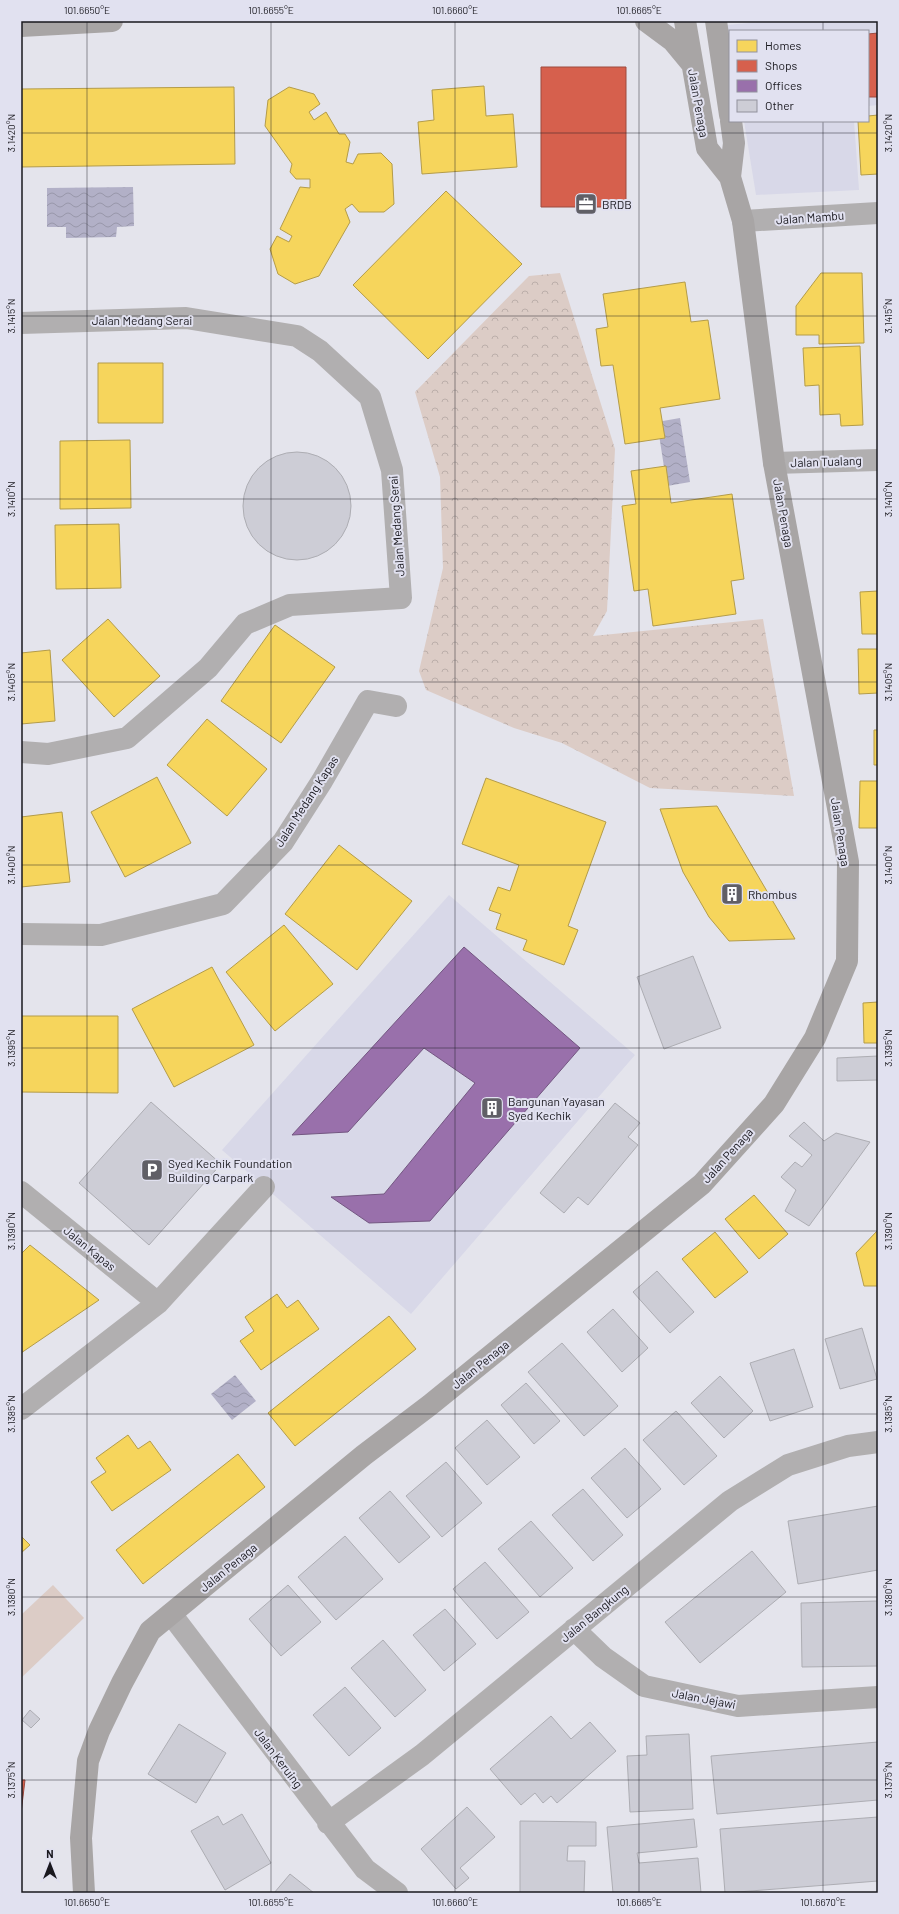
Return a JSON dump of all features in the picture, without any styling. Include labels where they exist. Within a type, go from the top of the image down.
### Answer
[{"type":"street","points":[[21,26],[112,21]]},
{"type":"street","points":[[646,21],[673,41],[693,65]]},
{"type":"street","name":"Jalan Penaga","points":[[84,1893],[81,1838],[88,1761],[109,1710],[150,1631],[364,1455],[430,1405],[702,1184],[774,1104],[815,1038],[847,961],[848,862],[774,463],[743,221],[730,177],[707,148],[685,21]]},
{"type":"street","points":[[716,21],[729,108]]},
{"type":"street","name":"Jalan Penaga","points":[[730,177],[734,143],[731,122]]},
{"type":"street","name":"Jalan Mambu","points":[[743,221],[878,213]]},
{"type":"street","name":"Jalan Medang Serai","points":[[21,323],[186,318],[298,336],[320,351],[370,397],[392,470],[401,598],[290,605],[245,624],[208,668],[127,738],[48,754],[21,752]]},
{"type":"street","name":"Jalan Tualang","points":[[774,463],[878,460]]},
{"type":"street","name":"Jalan Medang Kapas","points":[[21,934],[101,935],[223,904],[283,842],[322,782],[368,701],[396,706]]},
{"type":"street","points":[[21,1409],[158,1303],[264,1187]]},
{"type":"street","name":"Jalan Kapas","points":[[21,1192],[158,1303]]},
{"type":"street","name":"Jalan Bangkung","points":[[328,1823],[422,1755],[730,1502],[788,1464],[848,1446],[878,1442]]},
{"type":"street","name":"Jalan Keruing","points":[[171,1614],[328,1823],[365,1869],[396,1893]]},
{"type":"street","name":"Jalan Jejawi","points":[[574,1629],[603,1657],[644,1686],[738,1706],[878,1697]]},
{"type":"shaded area","points":[[770,21],[878,21],[878,105],[869,106],[869,30],[729,30],[729,37],[727,25]]},
{"type":"shaded area","points":[[744,122],[854,122],[859,190],[756,195]]},
{"type":"shaded area","points":[[449,895],[635,1055],[411,1314],[222,1150]]},
{"type":"green space","points":[[560,273],[615,449],[607,611],[593,636],[763,619],[794,796],[650,788],[562,743],[514,728],[426,690],[419,671],[443,568],[440,477],[415,392],[529,276]]},
{"type":"green space","points":[[53,1585],[84,1618],[21,1678],[21,1615]]},
{"type":"water","points":[[133,187],[134,226],[117,227],[116,237],[66,238],[66,227],[47,227],[47,188]]},
{"type":"water","points":[[680,418],[690,482],[667,486],[657,422]]},
{"type":"water","points":[[235,1375],[256,1401],[232,1420],[211,1394]]},
{"type":"building: Homes","points":[[484,86],[486,116],[513,114],[517,167],[422,174],[418,122],[434,120],[432,90]]},
{"type":"building: Homes","points":[[234,87],[235,164],[21,167],[21,89]]},
{"type":"building: Homes","points":[[289,87],[314,94],[320,104],[309,112],[314,120],[326,112],[339,134],[345,134],[350,142],[346,162],[353,164],[358,154],[381,153],[392,164],[394,204],[384,212],[359,212],[352,204],[345,209],[350,222],[319,276],[295,284],[278,274],[270,249],[277,236],[289,242],[292,236],[280,229],[300,187],[310,188],[310,179],[296,179],[290,172],[292,164],[265,126],[268,100]]},
{"type":"building: Homes","points":[[878,115],[878,174],[861,175],[858,122],[869,122],[869,116]]},
{"type":"building: Homes","points":[[446,191],[522,264],[428,359],[353,285]]},
{"type":"building: Homes","points":[[821,273],[862,273],[864,343],[819,344],[819,335],[796,335],[796,306]]},
{"type":"building: Homes","points":[[685,282],[691,322],[708,320],[720,399],[660,408],[665,438],[625,444],[613,365],[601,366],[596,329],[608,327],[603,294]]},
{"type":"building: Homes","points":[[860,346],[863,425],[841,426],[840,414],[820,415],[819,385],[805,386],[803,348]]},
{"type":"building: Homes","points":[[98,363],[163,363],[163,423],[98,423]]},
{"type":"building: Homes","points":[[130,440],[131,508],[60,509],[60,441]]},
{"type":"building: Homes","points":[[666,466],[671,503],[732,494],[744,579],[731,581],[736,614],[653,626],[648,589],[634,591],[622,506],[636,504],[631,471]]},
{"type":"building: Homes","points":[[119,524],[121,588],[56,589],[55,525]]},
{"type":"building: Homes","points":[[878,591],[878,634],[862,634],[860,592]]},
{"type":"building: Homes","points":[[108,619],[160,676],[114,717],[62,660]]},
{"type":"building: Homes","points":[[275,625],[335,667],[281,743],[221,701]]},
{"type":"building: Homes","points":[[858,649],[878,649],[878,693],[859,694]]},
{"type":"building: Homes","points":[[50,650],[55,721],[21,724],[21,653]]},
{"type":"building: Homes","points":[[207,719],[267,769],[227,816],[167,765]]},
{"type":"building: Homes","points":[[874,730],[878,730],[878,765],[874,765]]},
{"type":"building: Homes","points":[[157,777],[191,843],[125,877],[91,812]]},
{"type":"building: Homes","points":[[486,778],[606,822],[568,926],[578,930],[564,965],[523,950],[527,940],[496,929],[501,914],[489,910],[498,887],[510,891],[519,865],[462,844]]},
{"type":"building: Homes","points":[[860,781],[878,781],[878,828],[859,828]]},
{"type":"building: Homes","name":"Rhombus","points":[[717,806],[795,939],[729,941],[709,917],[683,872],[660,809]]},
{"type":"building: Homes","points":[[62,812],[70,882],[21,887],[21,817]]},
{"type":"building: Homes","points":[[339,845],[412,901],[357,970],[285,914]]},
{"type":"building: Homes","points":[[284,925],[333,984],[275,1031],[226,972]]},
{"type":"building: Homes","points":[[212,967],[254,1045],[174,1087],[132,1009]]},
{"type":"building: Homes","points":[[878,1002],[878,1043],[864,1043],[863,1003]]},
{"type":"building: Homes","points":[[21,1016],[118,1016],[118,1093],[21,1092]]},
{"type":"building: Homes","points":[[754,1195],[788,1234],[759,1259],[725,1219]]},
{"type":"building: Homes","points":[[878,1230],[878,1286],[864,1286],[856,1253]]},
{"type":"building: Homes","points":[[715,1232],[748,1272],[715,1298],[682,1259]]},
{"type":"building: Homes","points":[[30,1245],[99,1300],[21,1353],[21,1254]]},
{"type":"building: Homes","points":[[277,1294],[287,1308],[298,1300],[319,1329],[261,1370],[240,1341],[254,1331],[245,1317]]},
{"type":"building: Homes","points":[[389,1316],[416,1349],[295,1446],[268,1413]]},
{"type":"building: Homes","points":[[128,1435],[138,1449],[150,1441],[171,1470],[112,1511],[91,1482],[106,1472],[96,1458]]},
{"type":"building: Homes","points":[[238,1454],[265,1487],[143,1584],[116,1550]]},
{"type":"building: Homes","points":[[21,1536],[30,1545],[21,1553]]},
{"type":"building: Shops","points":[[878,33],[878,97],[869,97],[869,34]]},
{"type":"building: Shops","points":[[541,67],[626,67],[626,207],[541,207]]},
{"type":"building: Shops","points":[[21,1780],[25,1780],[21,1813]]},
{"type":"building: Offices","name":"Bangunan Yayasan Syed Kechik","points":[[464,947],[580,1048],[430,1221],[369,1223],[331,1197],[384,1194],[475,1083],[424,1048],[348,1132],[292,1135]]},
{"type":"building: Other","points":[[297,452],[318,456],[335,468],[347,485],[351,506],[347,527],[335,544],[318,556],[297,560],[276,556],[259,544],[247,527],[243,506],[247,485],[259,468],[276,456]]},
{"type":"building: Other","points":[[693,956],[721,1028],[664,1049],[637,977]]},
{"type":"building: Other","points":[[878,1056],[878,1080],[837,1081],[837,1058]]},
{"type":"building: Other","name":"Syed Kechik Foundation Building Carpark","points":[[151,1102],[221,1164],[149,1245],[79,1183]]},
{"type":"building: Other","points":[[615,1103],[640,1123],[628,1137],[638,1145],[588,1205],[578,1197],[564,1213],[540,1193]]},
{"type":"building: Other","points":[[804,1122],[824,1141],[836,1133],[870,1142],[809,1226],[785,1211],[796,1190],[781,1177],[795,1162],[802,1167],[812,1155],[789,1136]]},
{"type":"building: Other","points":[[657,1271],[694,1312],[670,1333],[633,1292]]},
{"type":"building: Other","points":[[613,1309],[648,1348],[622,1372],[587,1332]]},
{"type":"building: Other","points":[[862,1328],[877,1379],[840,1389],[825,1339]]},
{"type":"building: Other","points":[[562,1343],[618,1406],[584,1436],[528,1372]]},
{"type":"building: Other","points":[[794,1349],[813,1407],[770,1421],[750,1363]]},
{"type":"building: Other","points":[[720,1376],[753,1411],[724,1438],[691,1403]]},
{"type":"building: Other","points":[[526,1383],[560,1421],[534,1444],[501,1405]]},
{"type":"building: Other","points":[[676,1411],[717,1456],[684,1485],[643,1440]]},
{"type":"building: Other","points":[[487,1420],[520,1457],[487,1485],[455,1448]]},
{"type":"building: Other","points":[[625,1448],[661,1489],[627,1518],[591,1478]]},
{"type":"building: Other","points":[[446,1462],[482,1503],[442,1537],[406,1496]]},
{"type":"building: Other","points":[[583,1489],[623,1535],[593,1561],[552,1515]]},
{"type":"building: Other","points":[[390,1491],[430,1537],[399,1563],[359,1518]]},
{"type":"building: Other","points":[[878,1506],[878,1570],[798,1584],[788,1521]]},
{"type":"building: Other","points":[[531,1521],[573,1568],[540,1597],[498,1549]]},
{"type":"building: Other","points":[[345,1536],[383,1579],[336,1620],[298,1577]]},
{"type":"building: Other","points":[[752,1551],[786,1592],[700,1663],[665,1622]]},
{"type":"building: Other","points":[[485,1562],[529,1612],[497,1639],[453,1589]]},
{"type":"building: Other","points":[[288,1585],[321,1622],[281,1656],[249,1619]]},
{"type":"building: Other","points":[[878,1601],[878,1666],[802,1667],[801,1603]]},
{"type":"building: Other","points":[[445,1609],[476,1644],[444,1671],[413,1635]]},
{"type":"building: Other","points":[[383,1640],[426,1690],[395,1717],[351,1668]]},
{"type":"building: Other","points":[[345,1687],[381,1728],[349,1756],[313,1715]]},
{"type":"building: Other","points":[[30,1710],[40,1719],[31,1728],[22,1720]]},
{"type":"building: Other","points":[[551,1716],[571,1739],[590,1722],[616,1751],[557,1803],[551,1796],[543,1803],[535,1793],[521,1805],[490,1769]]},
{"type":"building: Other","points":[[179,1724],[226,1753],[196,1803],[148,1774]]},
{"type":"building: Other","points":[[689,1734],[693,1809],[630,1812],[627,1756],[647,1755],[646,1736]]},
{"type":"building: Other","points":[[878,1742],[878,1800],[717,1814],[711,1756]]},
{"type":"building: Other","points":[[467,1807],[495,1837],[460,1868],[469,1878],[456,1889],[421,1849]]},
{"type":"building: Other","points":[[242,1814],[271,1863],[225,1890],[191,1831],[218,1816],[223,1825]]},
{"type":"building: Other","points":[[878,1817],[878,1881],[725,1893],[720,1829]]},
{"type":"building: Other","points":[[694,1819],[697,1847],[637,1853],[639,1863],[698,1858],[701,1893],[613,1893],[607,1827]]},
{"type":"building: Other","points":[[520,1821],[596,1822],[596,1846],[568,1846],[567,1861],[585,1861],[584,1893],[520,1893]]},
{"type":"building: Other","points":[[290,1874],[314,1893],[274,1893]]},
{"type":"place","name":"BRDB","points":[[586,204]]},
{"type":"place","name":"Rhombus","points":[[732,894]]},
{"type":"place","name":"Bangunan Yayasan Syed Kechik","points":[[492,1108]]},
{"type":"place","name":"Syed Kechik Foundation Building Carpark","points":[[152,1170]]}]
